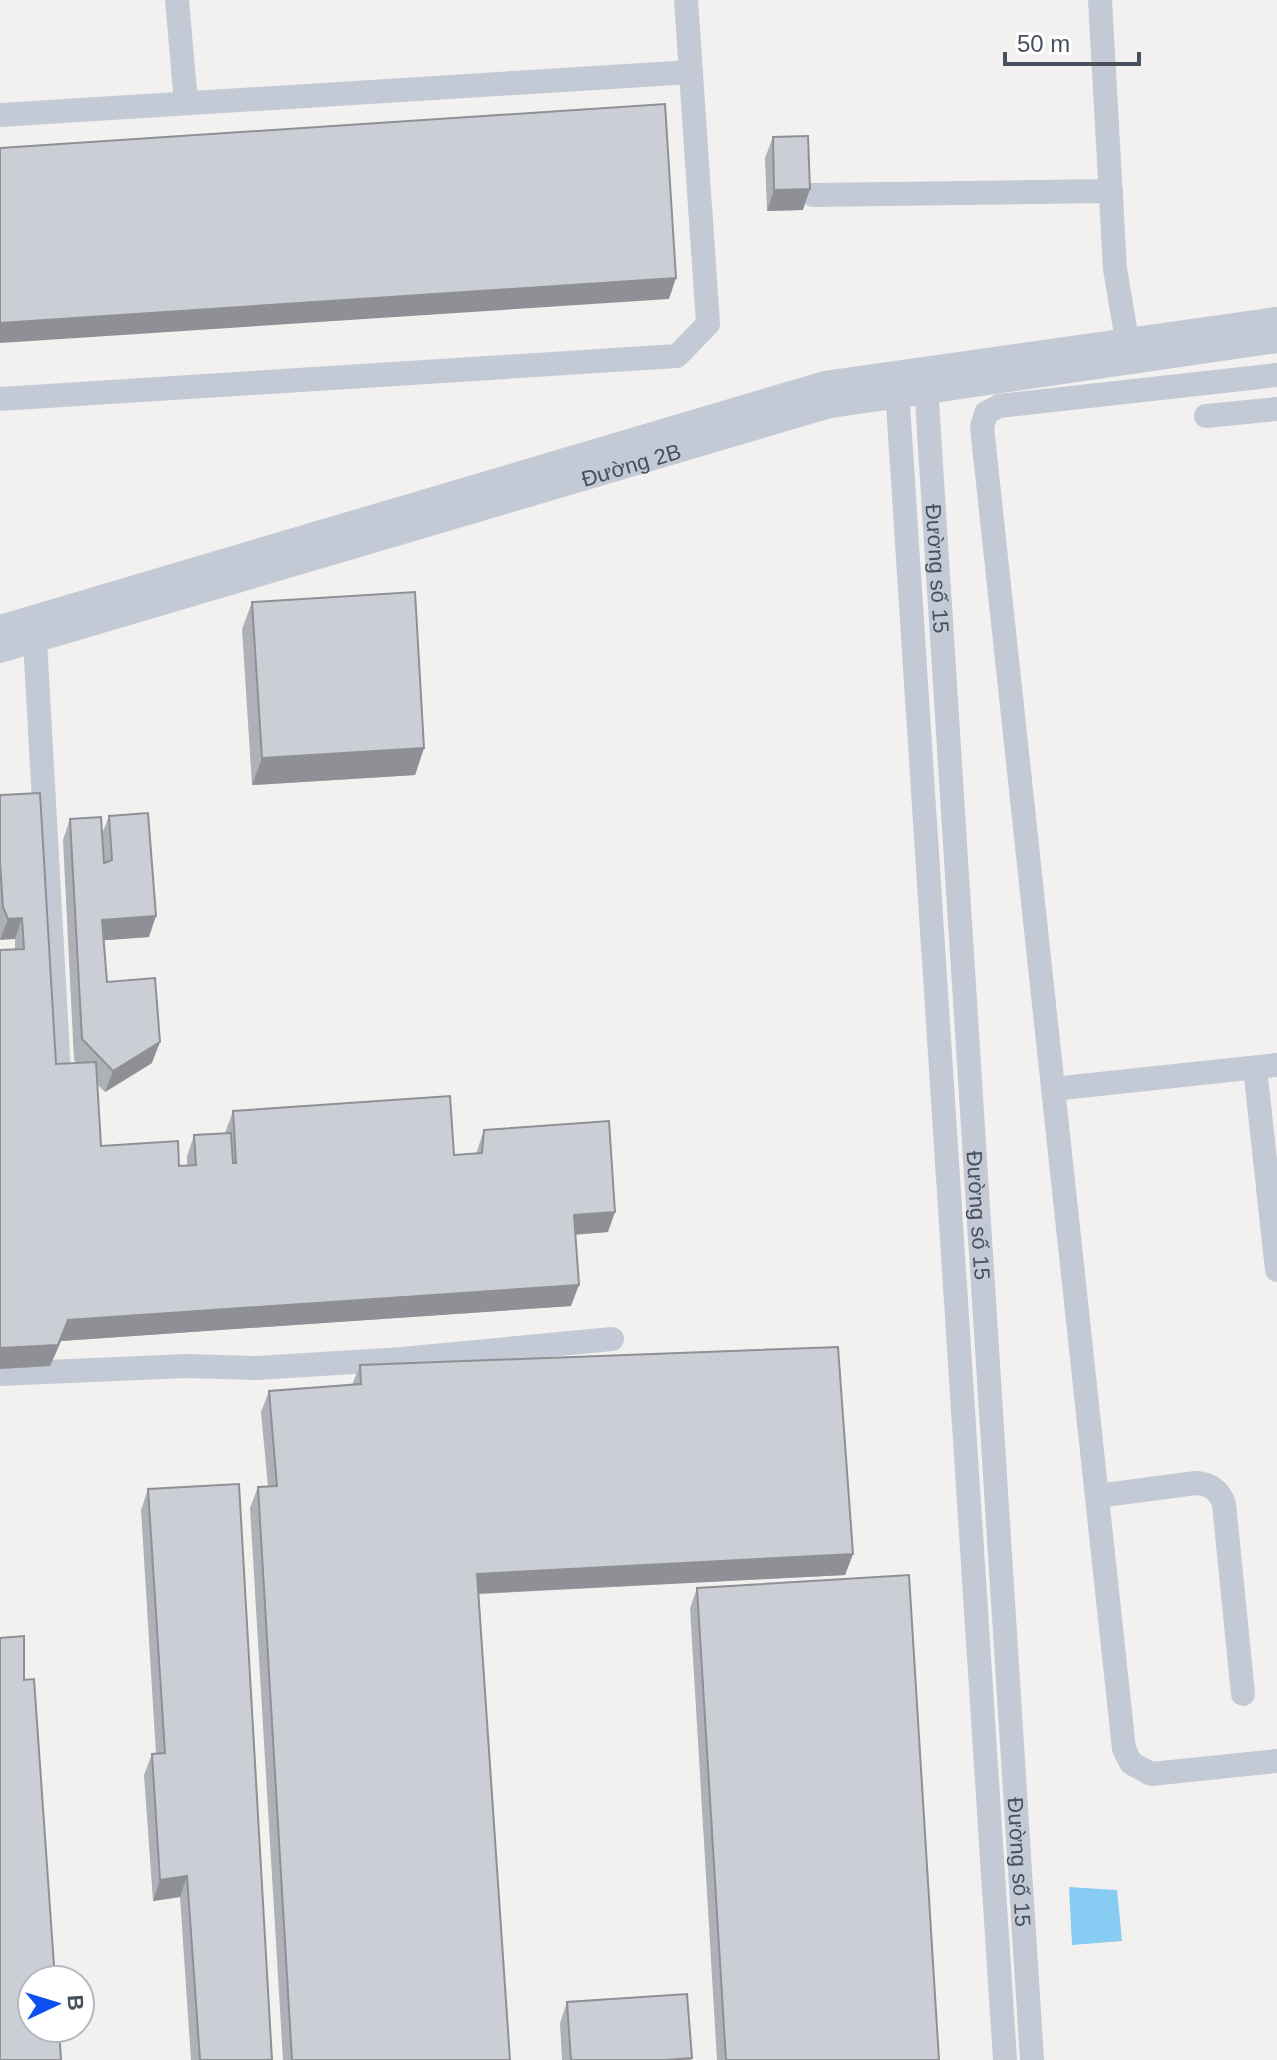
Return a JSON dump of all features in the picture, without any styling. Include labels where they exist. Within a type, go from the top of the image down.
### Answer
[{"type":"street","points":[[177,0],[186,103]]},
{"type":"street","points":[[0,399],[677,356],[708,324],[686,0]]},
{"type":"street","points":[[1100,0],[1115,269],[1127,340]]},
{"type":"street","points":[[0,115],[691,72]]},
{"type":"street","points":[[813,195],[1111,191]]},
{"type":"street","name":"Đường 2B","points":[[925,381],[1127,340],[1277,319]]},
{"type":"street","name":"Đường 2B","points":[[0,627],[825,383],[896,385],[1277,341]]},
{"type":"street","points":[[1277,375],[999,406],[986,413],[982,422],[1126,1757],[1137,1768],[1151,1774],[1277,1761]]},
{"type":"street","name":"Đường số 15","points":[[925,381],[1032,2060]]},
{"type":"street","name":"Đường 2B","points":[[0,651],[896,385]]},
{"type":"street","name":"Đường số 15","points":[[896,385],[1005,2060]]},
{"type":"street","points":[[1206,416],[1277,409]]},
{"type":"street","points":[[35,640],[59,1073]]},
{"type":"street","points":[[14,794],[42,793]]},
{"type":"street","points":[[1053,1089],[1266,1066],[1277,1270]]},
{"type":"street","points":[[0,1374],[186,1366],[286,1366],[402,1359],[612,1339]]},
{"type":"street","points":[[1097,1496],[1196,1483],[1218,1492],[1224,1504],[1243,1694]]},
{"type":"water","points":[[1069,1887],[1117,1890],[1122,1941],[1072,1945]]},
{"type":"building","points":[[665,104],[676,278],[0,323],[0,148]]},
{"type":"building","points":[[808,136],[810,189],[774,190],[773,137]]},
{"type":"building","points":[[415,592],[424,748],[262,758],[252,602]]},
{"type":"building","points":[[40,793],[56,1064],[96,1062],[101,1146],[178,1141],[179,1166],[196,1165],[194,1135],[231,1133],[233,1163],[236,1163],[233,1111],[450,1096],[454,1155],[482,1153],[484,1130],[609,1121],[615,1212],[574,1215],[579,1285],[68,1320],[58,1345],[0,1348],[0,950],[24,949],[22,918],[8,919],[3,907],[0,795]]},
{"type":"building","points":[[148,813],[156,916],[102,920],[107,982],[155,978],[160,1042],[113,1071],[82,1039],[70,819],[101,817],[104,863],[112,860],[109,816]]},
{"type":"building","points":[[838,1347],[853,1554],[477,1574],[510,2060],[292,2060],[258,1487],[277,1486],[269,1391],[361,1384],[360,1365]]},
{"type":"building","points":[[239,1484],[272,2060],[200,2060],[187,1876],[160,1880],[152,1754],[165,1753],[148,1489]]},
{"type":"building","points":[[909,1575],[939,2060],[726,2060],[697,1588]]},
{"type":"building","points":[[24,1636],[24,1680],[34,1679],[54,1964],[16,1964],[16,2044],[60,2044],[61,2060],[0,2060],[0,1638]]},
{"type":"building","points":[[687,1994],[692,2058],[571,2060],[567,2002]]}]
